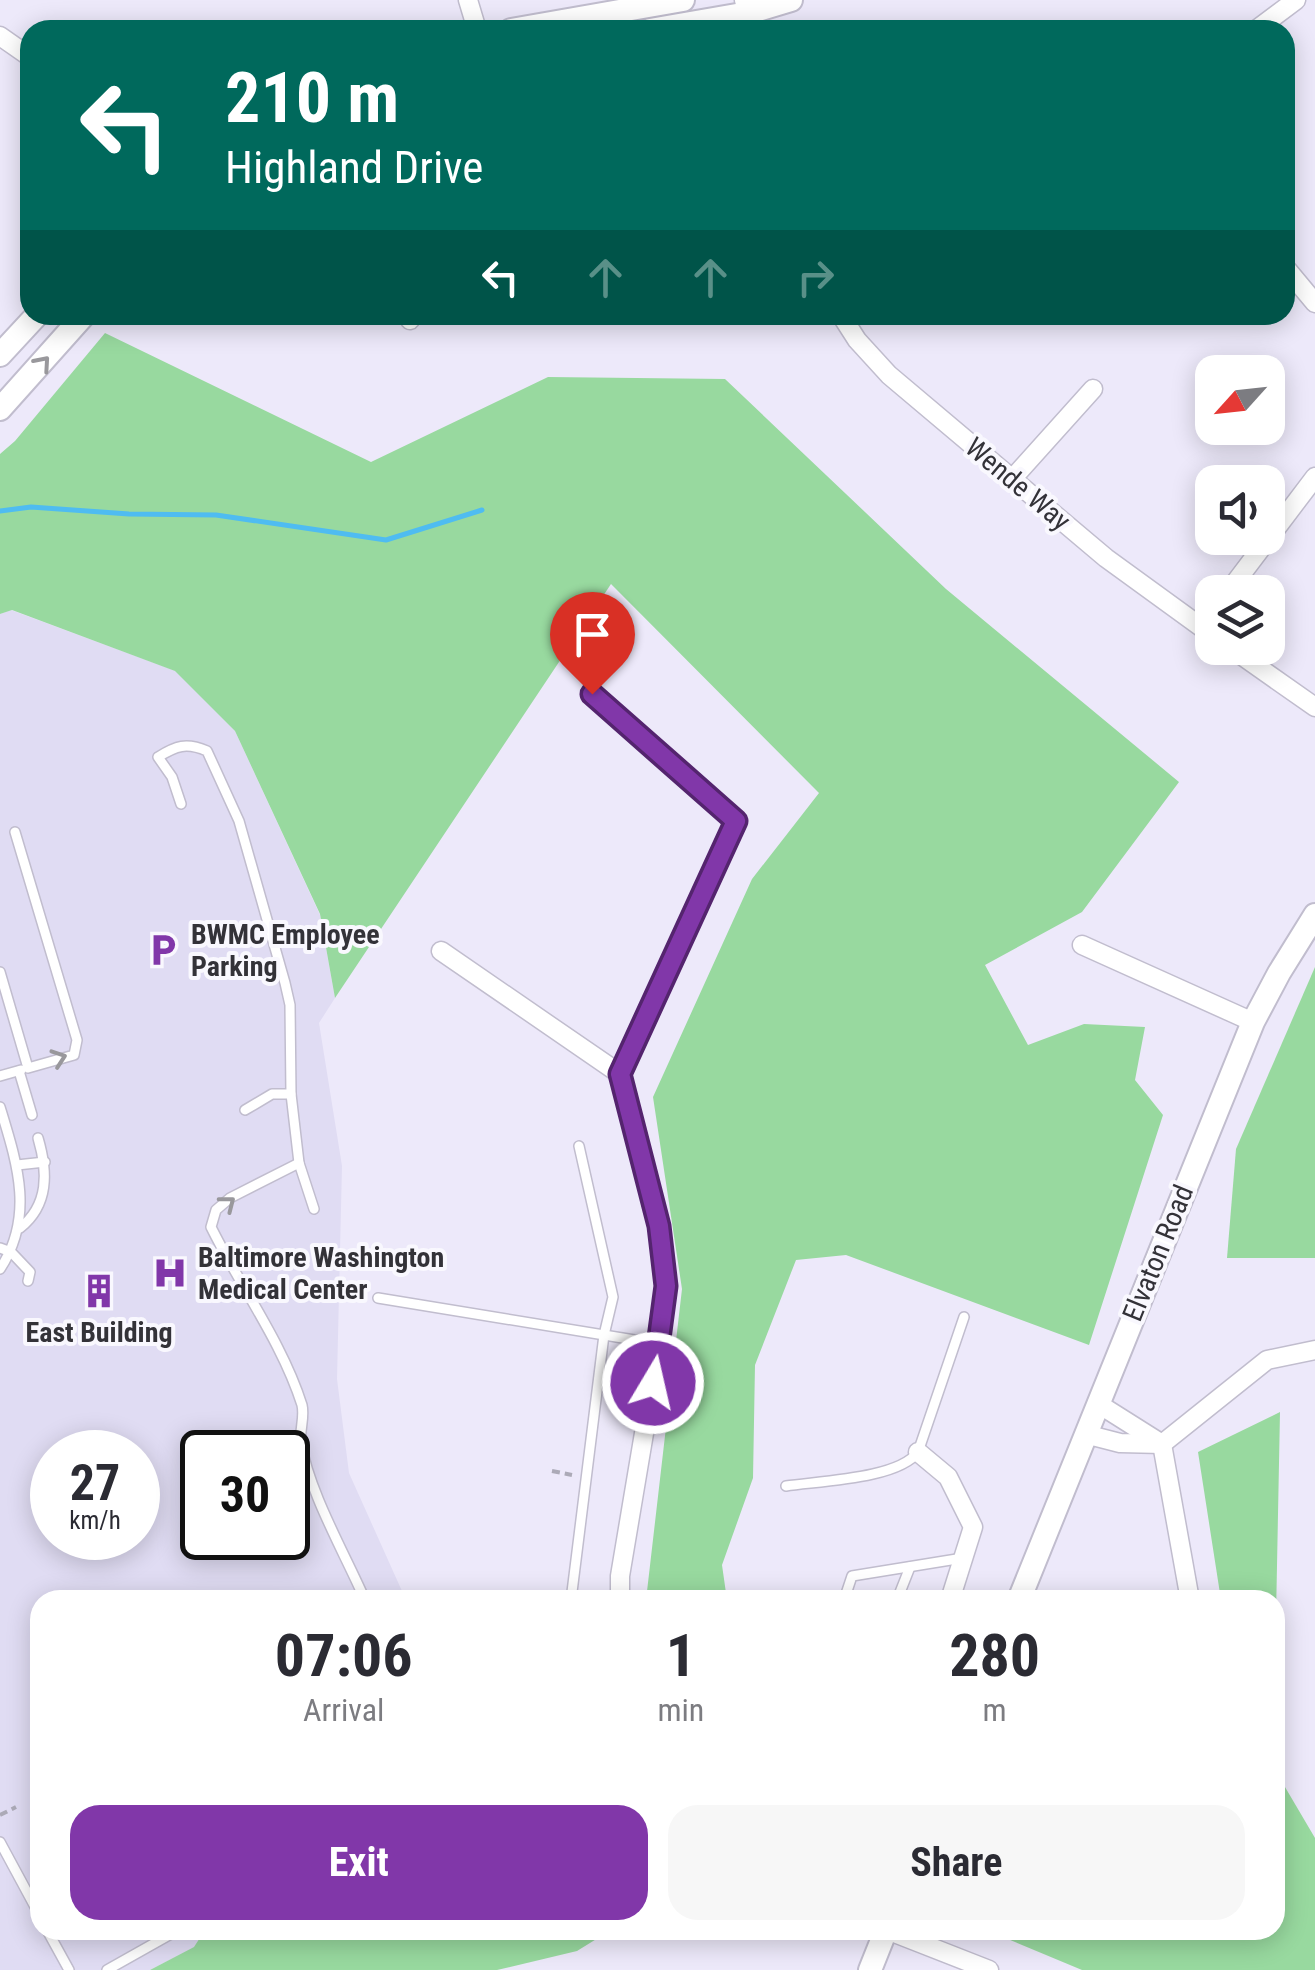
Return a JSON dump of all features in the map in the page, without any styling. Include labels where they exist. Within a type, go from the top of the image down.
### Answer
[{"type":"street","points":[[568,20],[683,0]]},
{"type":"street","points":[[711,20],[748,14],[791,0]]},
{"type":"street","points":[[1269,20],[1296,0]]},
{"type":"street","points":[[1295,279],[1315,303]]},
{"type":"street","points":[[0,355],[27,325]]},
{"type":"street","points":[[0,409],[75,325]]},
{"type":"street","name":"Wende Way","points":[[848,325],[889,375],[1106,558],[1195,616]]},
{"type":"street","points":[[1014,478],[1094,389]]},
{"type":"street","points":[[1241,575],[1315,477]]},
{"type":"street","points":[[1255,665],[1315,708]]},
{"type":"street","points":[[592,694],[736,821],[620,1074],[659,1226],[666,1286],[620,1590]]},
{"type":"street","name":"Elvaton Road","points":[[1023,1590],[1254,1022],[1315,915]]},
{"type":"street","points":[[1082,945],[1254,1022]]},
{"type":"street","points":[[440,951],[620,1074]]},
{"type":"street","points":[[1085,1434],[1120,1443],[1162,1444],[1267,1360],[1315,1350]]},
{"type":"street","points":[[1097,1403],[1162,1444],[1188,1590]]},
{"type":"street","points":[[918,1452],[948,1477],[973,1527],[953,1590]]},
{"type":"street","points":[[870,1970],[882,1940]]},
{"type":"street","points":[[912,1940],[988,1970]]},
{"type":"lane","points":[[181,804],[172,777],[158,757],[178,745],[193,745],[207,751],[240,821],[290,1005],[291,1094],[299,1163],[314,1209]]},
{"type":"lane","points":[[0,1076],[74,1055],[76,1040],[14,832]]},
{"type":"lane","points":[[0,972],[32,1115]]},
{"type":"lane","points":[[245,1110],[272,1094],[291,1094]]},
{"type":"lane","points":[[0,1107],[18,1164],[20,1228],[0,1269]]},
{"type":"lane","points":[[20,1228],[36,1216],[45,1184],[45,1162],[38,1138]]},
{"type":"lane","points":[[572,1590],[604,1336],[613,1297],[579,1146]]},
{"type":"lane","points":[[18,1164],[45,1162]]},
{"type":"lane","points":[[299,1163],[230,1198],[216,1210],[211,1227],[276,1345],[304,1410],[300,1440],[311,1477],[361,1590]]},
{"type":"lane","points":[[0,1248],[11,1252],[30,1272],[28,1281]]},
{"type":"lane","points":[[378,1298],[660,1344]]},
{"type":"lane","points":[[786,1486],[895,1469],[912,1460],[964,1317]]},
{"type":"lane","points":[[847,1590],[852,1576],[964,1558]]},
{"type":"lane","points":[[901,1590],[910,1567]]},
{"type":"lane","points":[[0,1842],[30,1898]]},
{"type":"lane","points":[[53,1940],[69,1970]]},
{"type":"lane","points":[[107,1970],[160,1940]]},
{"type":"path","points":[[552,1470],[586,1478]]},
{"type":"path","points":[[0,1815],[16,1807]]},
{"type":"shaded area","name":"Baltimore Washington Medical Center","points":[[11,610],[176,671],[235,731],[320,915],[335,998],[319,1023],[342,1166],[337,1379],[349,1473],[402,1590],[30,1590],[30,1940],[199,1940],[195,1947],[150,1970],[0,1970],[0,614]]},
{"type":"green space","points":[[105,333],[371,462],[548,377],[725,379],[946,589],[1179,782],[1082,912],[985,965],[1028,1045],[1084,1024],[1145,1027],[1135,1080],[1163,1115],[1089,1345],[846,1255],[796,1260],[755,1365],[753,1478],[722,1565],[726,1590],[647,1590],[682,1289],[653,1097],[752,879],[819,793],[611,584],[335,998],[320,914],[235,731],[175,671],[12,610],[0,614],[0,454]]},
{"type":"green space","points":[[1315,967],[1315,1258],[1227,1258],[1236,1149]]},
{"type":"green space","points":[[1280,1412],[1276,1590],[1219,1590],[1198,1452]]},
{"type":"green space","points":[[1285,1787],[1315,1838],[1315,1970],[1082,1970],[1010,1940],[1285,1940]]},
{"type":"green space","points":[[199,1940],[595,1940],[577,1951],[497,1970],[150,1970],[194,1947]]},
{"type":"waterway","points":[[0,511],[31,507],[216,515],[386,540],[482,510]]},
{"type":"place","name":"BWMC Employee Parking","points":[[163,950]]},
{"type":"place","name":"Baltimore Washington Medical Center","points":[[170,1273]]},
{"type":"place","name":"East Building","points":[[99,1291]]},
{"type":"route","points":[[592,694],[736,821],[620,1074],[659,1226],[666,1286],[653,1383]]}]
